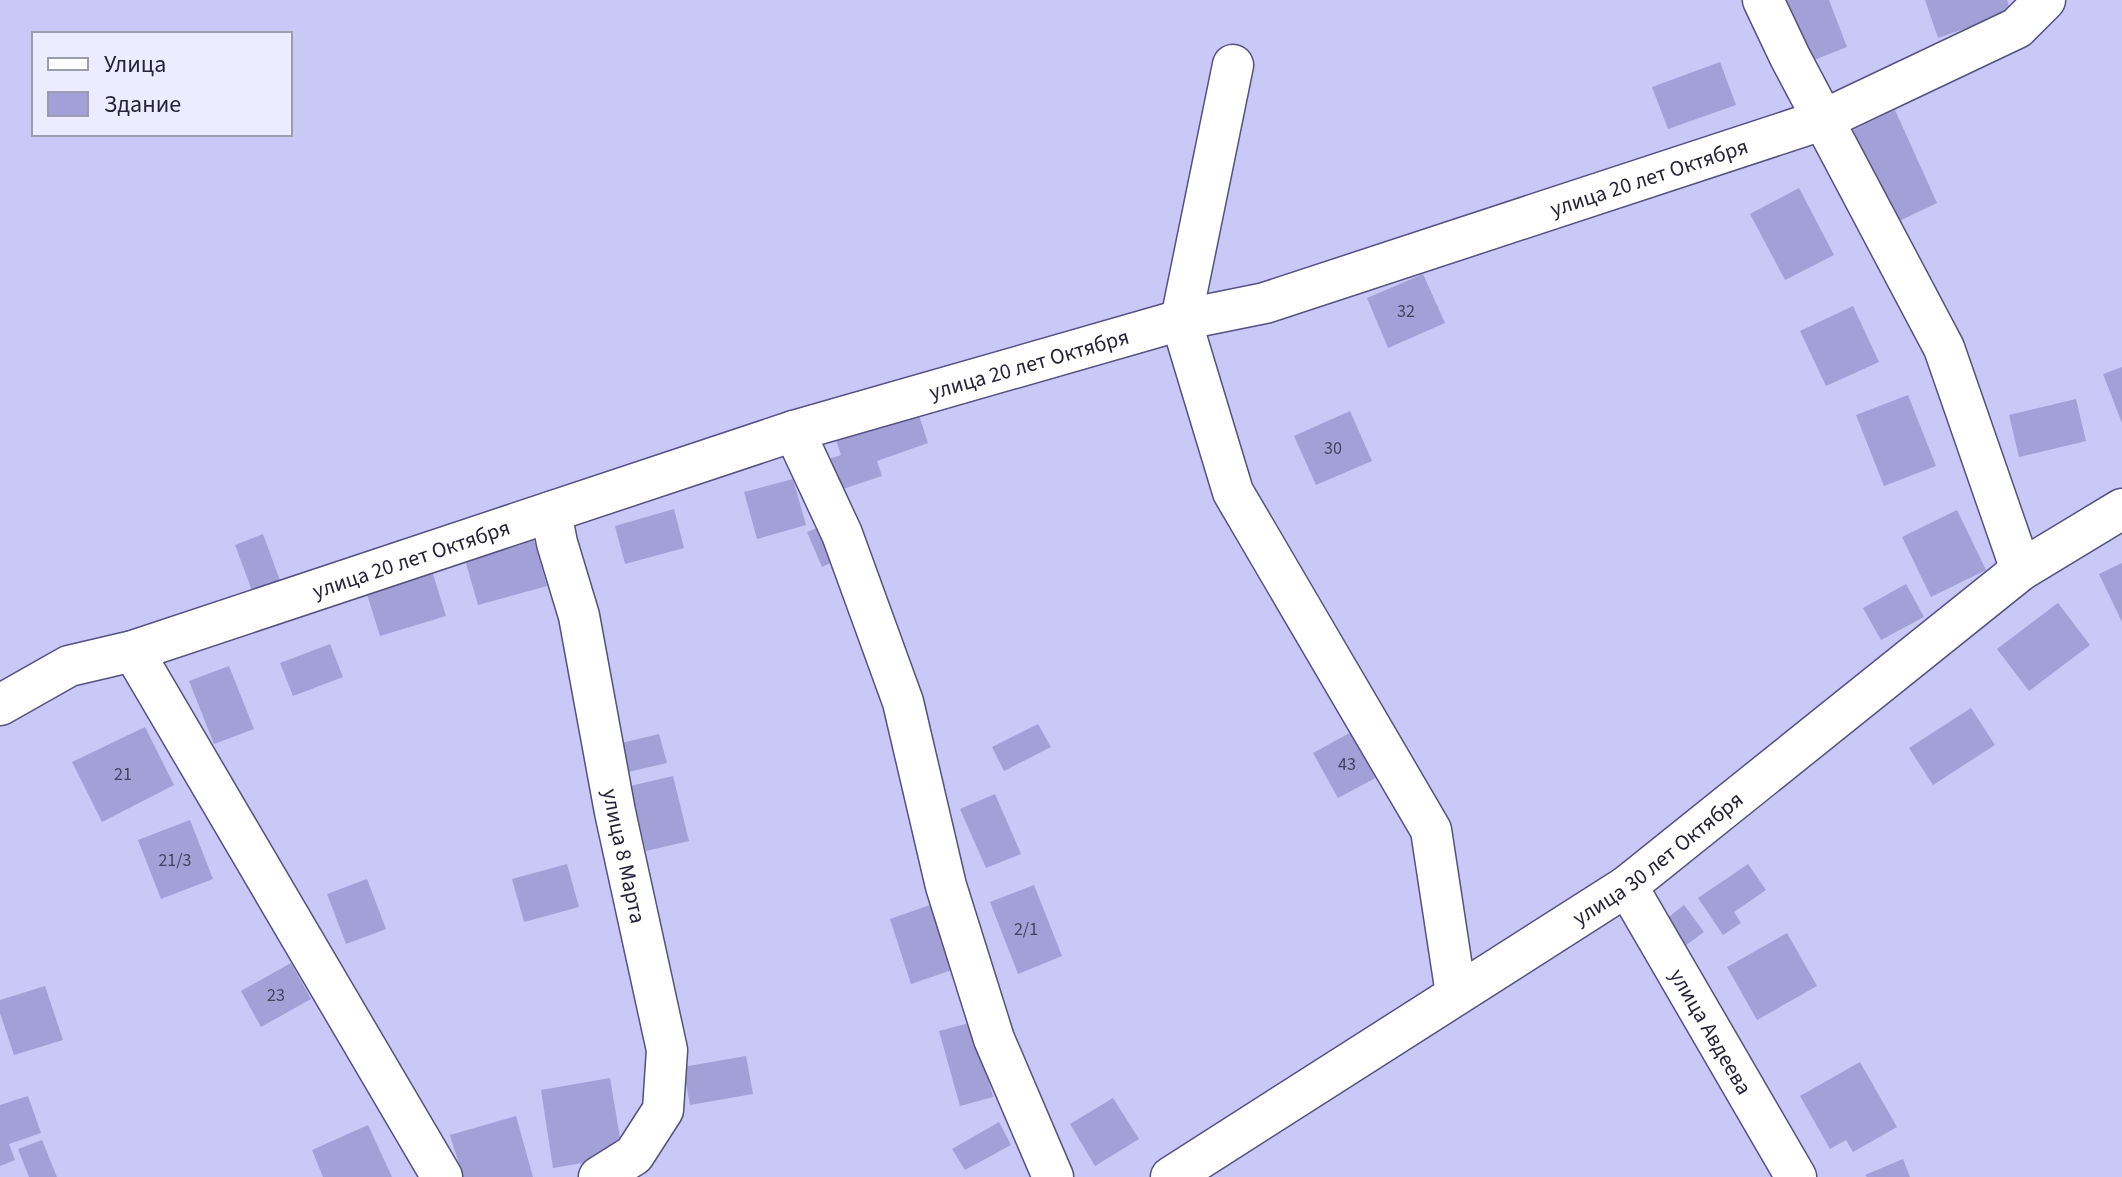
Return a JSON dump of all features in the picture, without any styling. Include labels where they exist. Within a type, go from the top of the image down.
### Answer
[{"type":"street","points":[[1763,0],[1944,348],[2021,570]]},
{"type":"street","name":"улица 20 лет Октября","points":[[0,705],[69,666],[133,651],[794,431],[1181,320],[1265,303],[1825,119],[2017,28],[2045,0]]},
{"type":"street","points":[[1233,65],[1181,320],[1233,492],[1431,830],[1456,994]]},
{"type":"street","points":[[794,431],[842,534],[903,702],[946,886],[994,1039],[1053,1177]]},
{"type":"street","name":"улица 30 лет Октября","points":[[1171,1177],[1627,886],[2021,570],[2122,509]]},
{"type":"street","name":"улица 8 Марта","points":[[551,512],[579,616],[615,812],[667,1050],[663,1110],[634,1155],[599,1177]]},
{"type":"street","points":[[133,651],[442,1177]]},
{"type":"street","name":"улица Авдеева","points":[[1627,886],[1796,1177]]},
{"type":"building","points":[[1785,0],[1829,0],[1847,47],[1809,62]]},
{"type":"building","points":[[1925,0],[2007,0],[2011,13],[1938,38]]},
{"type":"building","points":[[1720,62],[1736,105],[1668,129],[1652,87]]},
{"type":"building","points":[[1895,110],[1937,203],[1895,223],[1853,130]]},
{"type":"building","points":[[1799,188],[1834,255],[1785,280],[1750,214]]},
{"type":"building","points":[[1423,274],[1445,323],[1388,348],[1367,298]]},
{"type":"building","points":[[1853,306],[1879,362],[1826,386],[1800,331]]},
{"type":"building","points":[[2122,367],[2122,423],[2103,374]]},
{"type":"building","points":[[1908,395],[1936,466],[1884,486],[1856,415]]},
{"type":"building","points":[[2076,399],[2086,441],[2019,457],[2009,415]]},
{"type":"building","points":[[1350,411],[1372,461],[1316,485],[1294,436]]},
{"type":"building","points":[[918,412],[928,443],[877,461],[882,476],[837,491],[826,460],[841,455],[836,440]]},
{"type":"building","points":[[793,479],[806,525],[757,539],[744,492]]},
{"type":"building","points":[[674,509],[684,548],[625,564],[615,526]]},
{"type":"building","points":[[1957,510],[1986,570],[1931,597],[1902,537]]},
{"type":"building","points":[[824,525],[839,559],[822,567],[807,532]]},
{"type":"building","points":[[263,534],[282,586],[254,596],[235,545]]},
{"type":"building","points":[[533,537],[547,586],[478,605],[464,556]]},
{"type":"building","points":[[2122,563],[2122,622],[2099,574]]},
{"type":"building","points":[[432,571],[446,616],[380,636],[366,591]]},
{"type":"building","points":[[1906,584],[1924,617],[1881,640],[1863,608]]},
{"type":"building","points":[[2058,603],[2090,645],[2029,691],[1997,649]]},
{"type":"building","points":[[330,644],[343,677],[293,696],[280,663]]},
{"type":"building","points":[[229,666],[254,729],[214,744],[189,681]]},
{"type":"building","points":[[1971,708],[1995,745],[1933,785],[1909,748]]},
{"type":"building","points":[[1038,724],[1051,747],[1004,771],[992,747]]},
{"type":"building","points":[[145,727],[174,785],[102,822],[72,762]]},
{"type":"building","points":[[1355,730],[1381,775],[1338,798],[1313,753]]},
{"type":"building","points":[[659,734],[667,763],[624,773],[617,744]]},
{"type":"building","points":[[673,776],[689,841],[646,851],[630,786]]},
{"type":"building","points":[[995,794],[1021,854],[986,868],[960,809]]},
{"type":"building","points":[[190,820],[213,879],[161,899],[138,840]]},
{"type":"building","points":[[567,864],[579,907],[524,922],[512,879]]},
{"type":"building","points":[[1748,864],[1766,890],[1734,912],[1741,923],[1723,935],[1698,898]]},
{"type":"building","points":[[367,879],[386,929],[346,944],[327,894]]},
{"type":"building","points":[[1034,885],[1062,956],[1018,974],[990,902]]},
{"type":"building","points":[[933,904],[955,969],[911,984],[890,919]]},
{"type":"building","points":[[1684,905],[1704,932],[1685,946],[1666,919]]},
{"type":"building","points":[[1787,933],[1817,986],[1757,1020],[1727,967]]},
{"type":"building","points":[[291,963],[311,999],[261,1027],[241,991]]},
{"type":"building","points":[[45,986],[63,1040],[14,1055],[0,1013],[0,1000]]},
{"type":"building","points":[[973,1022],[993,1097],[960,1106],[939,1031]]},
{"type":"building","points":[[746,1056],[753,1094],[690,1105],[683,1067]]},
{"type":"building","points":[[1860,1062],[1897,1127],[1853,1152],[1846,1140],[1830,1149],[1800,1096]]},
{"type":"building","points":[[610,1078],[623,1156],[553,1168],[541,1090]]},
{"type":"building","points":[[28,1096],[41,1133],[9,1144],[15,1160],[0,1166],[0,1105]]},
{"type":"building","points":[[1113,1098],[1139,1139],[1095,1166],[1070,1124]]},
{"type":"building","points":[[516,1116],[533,1177],[463,1177],[450,1135]]},
{"type":"building","points":[[999,1122],[1011,1145],[965,1170],[952,1149]]},
{"type":"building","points":[[368,1125],[392,1177],[323,1177],[312,1150]]},
{"type":"building","points":[[42,1140],[57,1177],[29,1177],[18,1149]]},
{"type":"building","points":[[1903,1159],[1910,1177],[1865,1175]]}]
